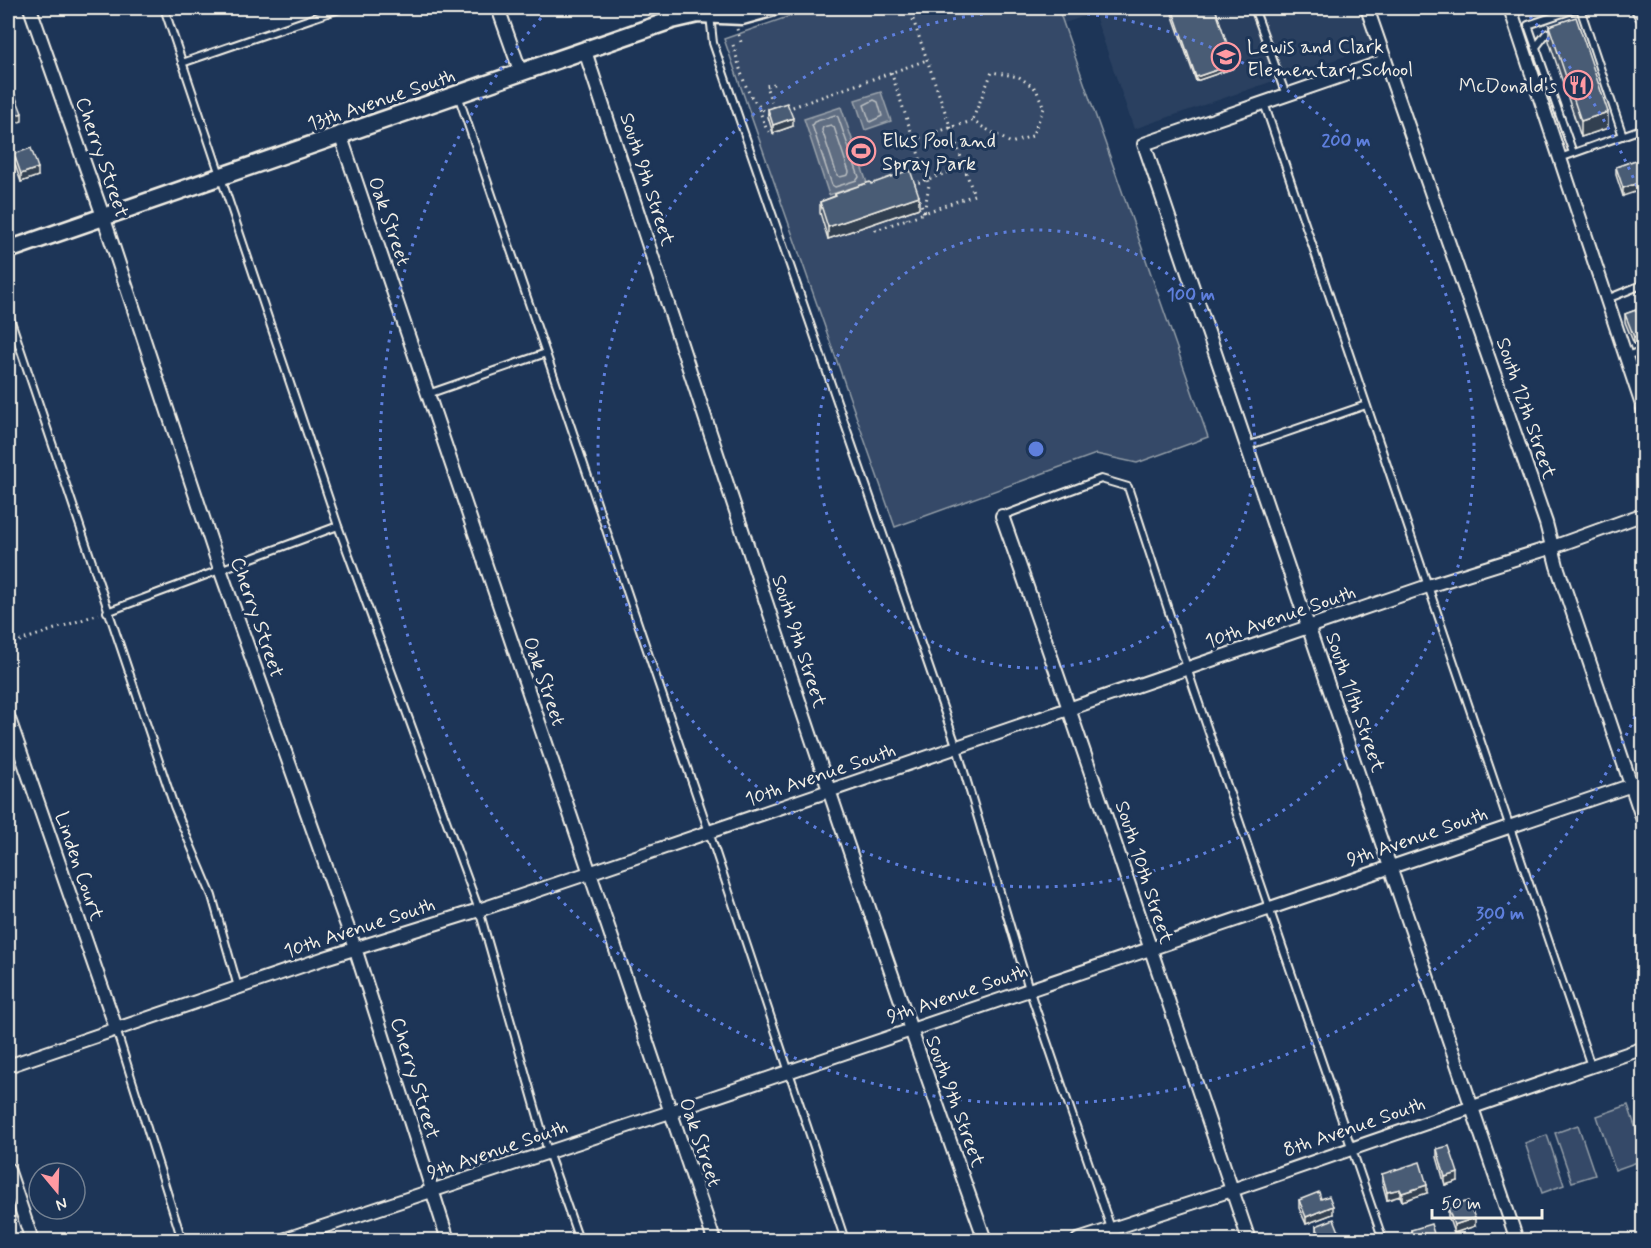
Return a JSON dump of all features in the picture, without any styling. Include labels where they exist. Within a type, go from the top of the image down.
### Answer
[{"type":"main road","points":[[1641,8],[1644,14]]},
{"type":"street","name":"Cherry Street","points":[[30,8],[103,216],[220,569],[355,948],[448,1240]]},
{"type":"street","points":[[498,8],[521,73]]},
{"type":"street","name":"13th Avenue South","points":[[8,250],[672,20],[712,12],[742,16],[771,8]]},
{"type":"street","name":"South 12th Street","points":[[1367,8],[1553,547],[1557,566],[1644,822]]},
{"type":"street","points":[[1510,8],[1644,411]]},
{"type":"street","name":"South 9th Street","points":[[585,51],[909,1029],[985,1240]]},
{"type":"street","points":[[1264,102],[1385,61]]},
{"type":"street","name":"South 11th Street","points":[[1264,102],[1144,144],[1517,1240]]},
{"type":"street","name":"Oak Street","points":[[340,134],[714,1240]]},
{"type":"street","name":"10th Avenue South","points":[[8,1066],[355,948],[589,873],[1428,586],[1553,547],[1644,514]]},
{"type":"street","name":"South 10th Street","points":[[1002,516],[1071,710],[1149,948],[1249,1240]]},
{"type":"street","name":"Linden Court","points":[[8,716],[116,1028]]},
{"type":"street","name":"9th Avenue South","points":[[283,1240],[670,1112],[1644,781]]},
{"type":"street","name":"8th Avenue South","points":[[1078,1240],[1113,1235],[1232,1190],[1644,1048]]},
{"type":"street","points":[[8,1169],[32,1240]]},
{"type":"lane","points":[[164,8],[338,526],[479,910],[549,1152],[579,1240]]},
{"type":"lane","points":[[182,63],[342,8]]},
{"type":"lane","points":[[1254,8],[1286,95]]},
{"type":"lane","points":[[1573,153],[1528,25],[1579,8]]},
{"type":"lane","points":[[1576,15],[1579,8]]},
{"type":"lane","points":[[1579,8],[1623,136]]},
{"type":"lane","points":[[712,12],[713,43],[957,748],[1029,989],[1113,1235]]},
{"type":"lane","points":[[1536,47],[1546,34],[1564,27]]},
{"type":"lane","points":[[458,95],[709,832],[845,1240]]},
{"type":"lane","points":[[1264,102],[1591,1066]]},
{"type":"lane","points":[[1560,158],[1644,128]]},
{"type":"lane","points":[[1607,299],[1644,284]]},
{"type":"lane","points":[[8,312],[174,807],[212,896],[238,987]]},
{"type":"lane","points":[[1626,356],[1644,350]]},
{"type":"lane","points":[[428,394],[546,353]]},
{"type":"lane","points":[[1247,446],[1366,405]]},
{"type":"lane","points":[[1002,516],[1101,479],[1128,487],[1187,669],[1383,1240]]},
{"type":"lane","points":[[107,612],[338,526]]},
{"type":"lane","points":[[116,1028],[182,1240]]},
{"type":"path","points":[[874,223],[876,230],[974,195],[909,8]]},
{"type":"path","points":[[732,45],[749,93],[758,107],[766,128],[771,134],[779,134]]},
{"type":"path","points":[[786,109],[927,60]]},
{"type":"path","points":[[891,72],[929,184],[924,213]]},
{"type":"path","points":[[914,139],[972,121],[1011,143],[1032,136],[1044,108],[1036,88],[1018,77],[992,72],[972,121]]},
{"type":"path","points":[[758,107],[771,115],[776,113],[766,87],[774,84]]},
{"type":"path","points":[[924,213],[914,184],[964,166]]},
{"type":"path","points":[[904,213],[906,219]]},
{"type":"path","points":[[8,645],[107,612]]},
{"type":"shaded area","points":[[813,8],[1058,8],[1208,437],[1137,463],[1096,454],[895,527],[724,39]]},
{"type":"shaded area","name":"Lewis and Clark Elementary School","points":[[908,8],[1367,8],[1380,44],[1134,129],[1094,13],[926,70]]},
{"type":"shaded area","points":[[1628,1105],[1643,1150],[1643,1160],[1615,1170],[1597,1116]]},
{"type":"shaded area","points":[[1578,1125],[1595,1175],[1572,1182],[1555,1133]]},
{"type":"shaded area","points":[[1547,1135],[1564,1185],[1542,1193],[1525,1143]]},
{"type":"water","points":[[881,92],[891,121],[865,130],[855,100]]},
{"type":"water","points":[[841,107],[867,183],[829,195],[804,119]]},
{"type":"building","points":[[1172,8],[1215,8],[1234,64],[1196,77]]},
{"type":"building","name":"McDonald's","points":[[1576,17],[1608,112],[1581,121],[1549,26]]},
{"type":"building","points":[[15,95],[22,113],[8,118],[8,98]]},
{"type":"building","points":[[787,103],[793,118],[773,125],[768,109]]},
{"type":"building","points":[[31,148],[38,168],[21,174],[14,154]]},
{"type":"building","points":[[1644,157],[1644,181],[1623,188],[1616,167]]},
{"type":"building","points":[[910,170],[919,196],[828,227],[820,202],[836,196],[835,194]]},
{"type":"building","points":[[1644,307],[1644,333],[1634,337],[1625,314]]},
{"type":"building","points":[[1449,1146],[1458,1173],[1445,1177],[1437,1149]]},
{"type":"building","points":[[1420,1162],[1427,1185],[1402,1193],[1400,1189],[1387,1192],[1382,1174]]},
{"type":"building","points":[[1319,1192],[1321,1199],[1329,1196],[1333,1206],[1306,1217],[1299,1200]]},
{"type":"building","points":[[1468,1201],[1475,1218],[1454,1225],[1448,1208]]},
{"type":"building","points":[[1334,1219],[1340,1234],[1322,1240],[1316,1226]]},
{"type":"building","points":[[1431,1224],[1436,1240],[1414,1240],[1411,1230]]},
{"type":"place","name":"Lewis and Clark Elementary School","points":[[1226,57]]},
{"type":"place","name":"McDonald's","points":[[1578,85]]},
{"type":"place","name":"Elks Pool and Spray Park","points":[[861,151]]}]
